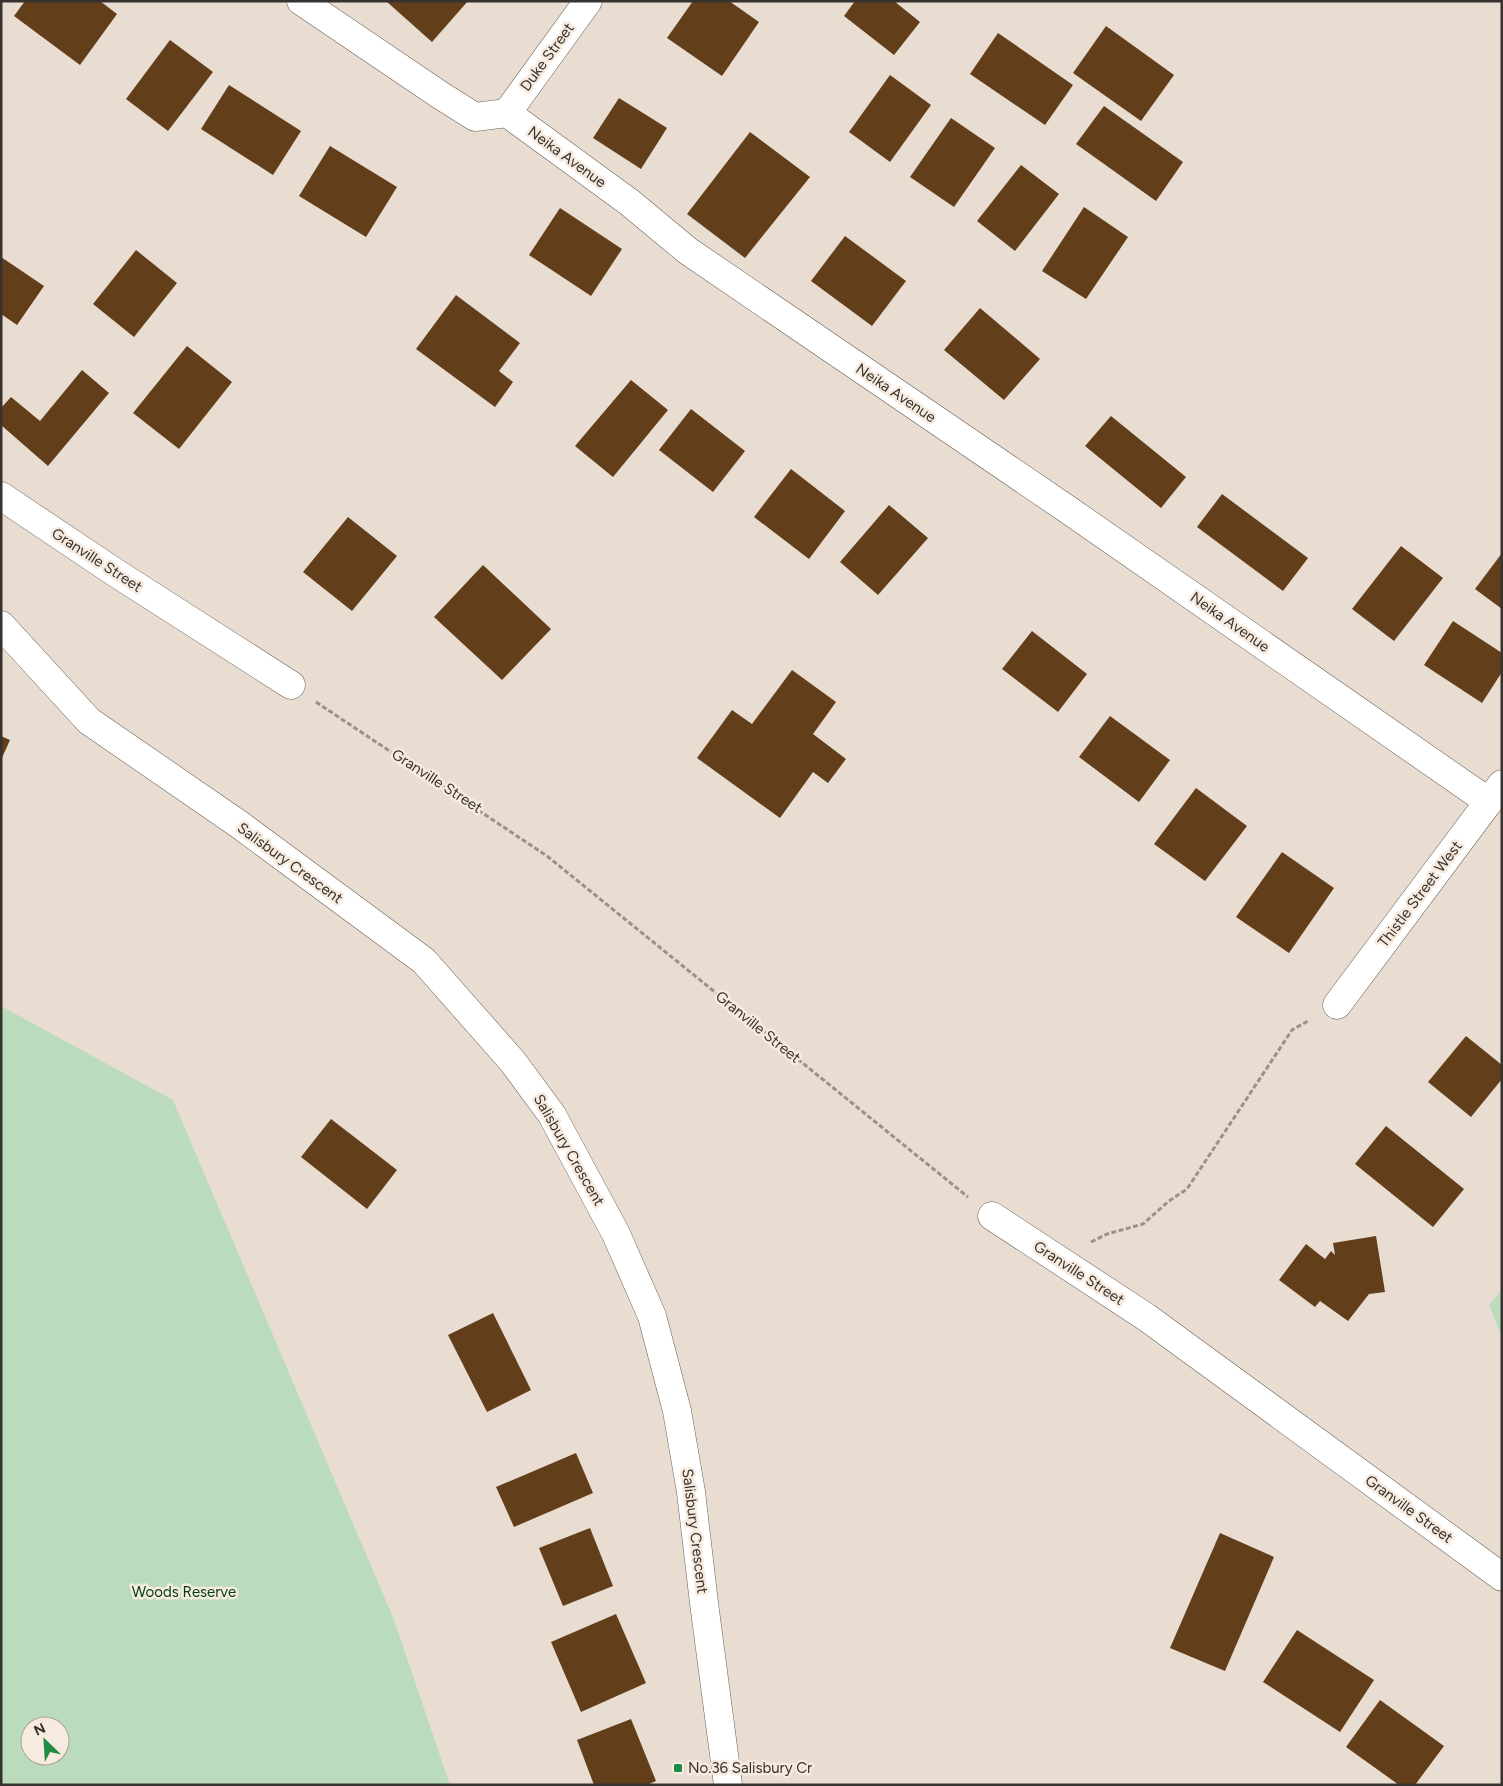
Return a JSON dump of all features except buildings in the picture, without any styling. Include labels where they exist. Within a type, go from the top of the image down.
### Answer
[{"type":"street","points":[[301,1],[440,95],[476,117],[507,113]]},
{"type":"street","name":"Duke Street","points":[[507,113],[588,1]]},
{"type":"street","name":"Neika Avenue","points":[[507,113],[629,202],[688,251],[1082,520],[1495,793]]},
{"type":"street","name":"Granville Street","points":[[1,496],[116,573],[291,685]]},
{"type":"street","name":"Salisbury Crescent","points":[[1,625],[89,721],[240,825],[424,961],[513,1062],[552,1115],[616,1234],[652,1316],[674,1401],[691,1492],[728,1785]]},
{"type":"street","name":"Thistle Street West","points":[[1338,1005],[1495,793]]},
{"type":"street","name":"Granville Street","points":[[992,1216],[1146,1317],[1502,1577]]},
{"type":"path","name":"Granville Street","points":[[291,685],[547,856],[992,1216]]},
{"type":"path","points":[[1068,1266],[1086,1245],[1107,1234],[1143,1224],[1169,1201],[1187,1189],[1292,1030],[1338,1005]]},
{"type":"green space","name":"Woods Reserve","points":[[1,1006],[173,1100],[394,1620],[450,1785],[1,1785]]},
{"type":"green space","points":[[1502,1290],[1502,1337],[1489,1305]]},
{"type":"place","name":"No.36 Salisbury Cr","points":[[678,1768]]}]
